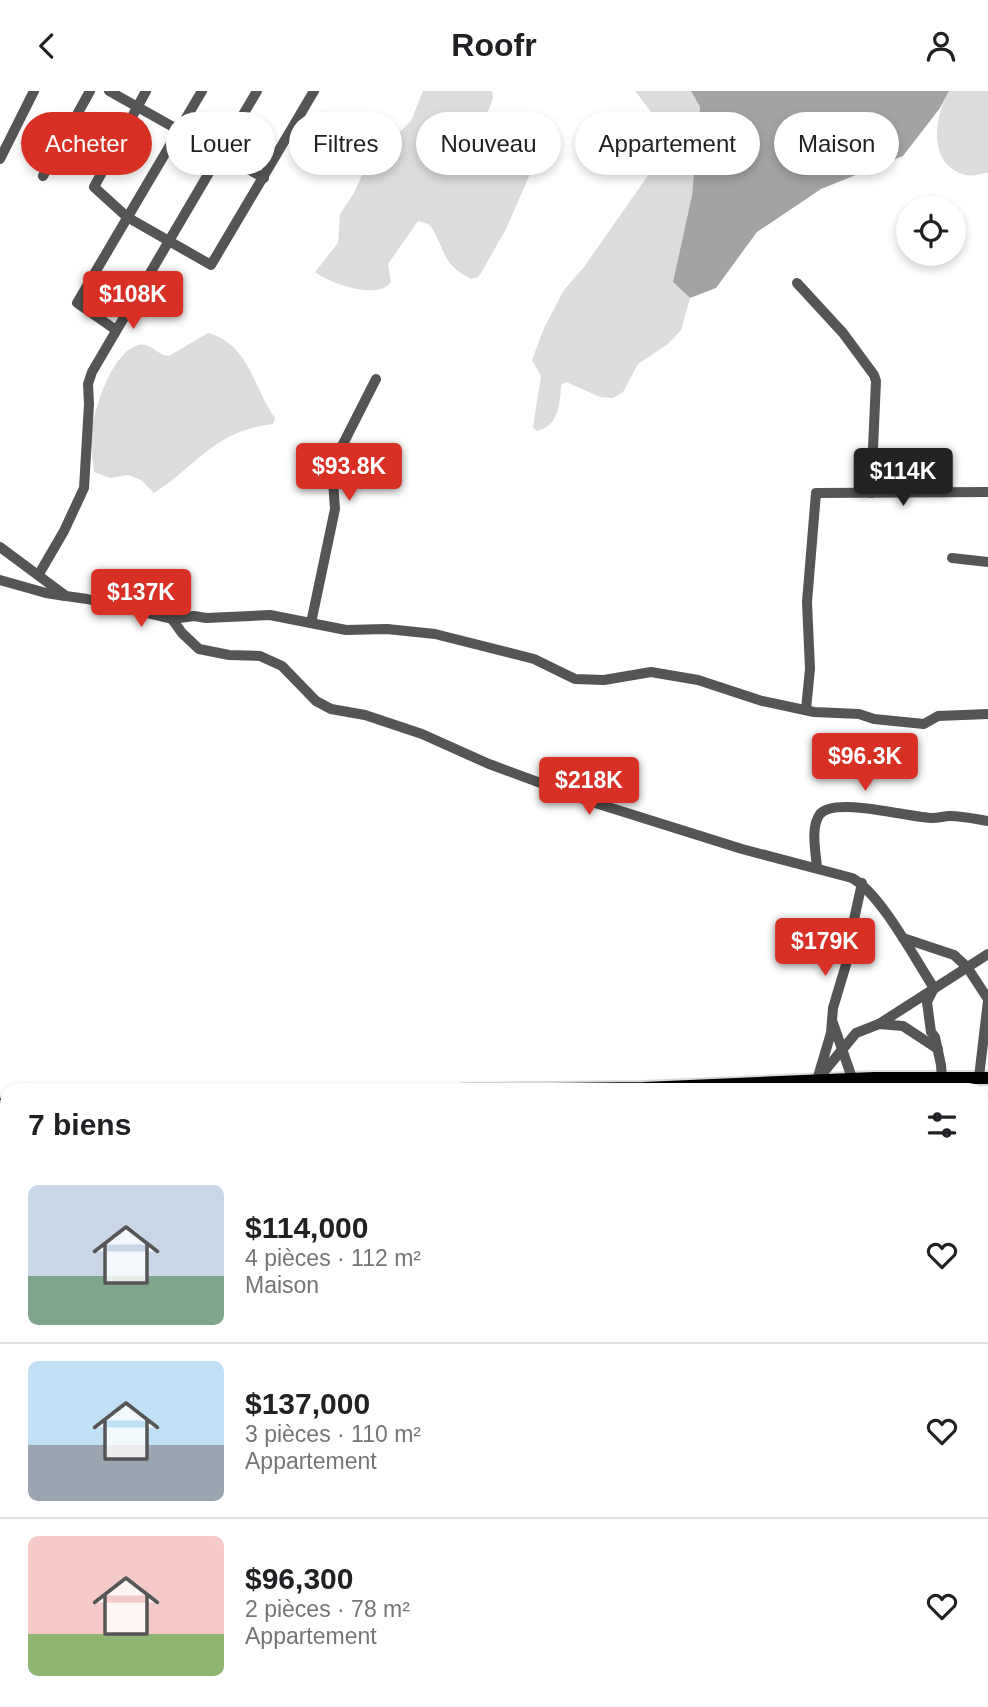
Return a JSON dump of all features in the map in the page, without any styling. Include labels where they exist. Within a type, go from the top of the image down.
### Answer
[{"type":"main road","points":[[796,1083],[817,1080],[846,1082],[984,1077]]},
{"type":"street","points":[[0,159],[34,91]]},
{"type":"street","points":[[43,176],[90,91]]},
{"type":"street","points":[[109,91],[166,124]]},
{"type":"street","points":[[146,91],[94,187],[127,217],[211,265],[314,91]]},
{"type":"street","points":[[191,112],[202,91]]},
{"type":"street","points":[[245,112],[257,91]]},
{"type":"street","points":[[116,330],[77,303],[166,154]]},
{"type":"street","points":[[39,574],[64,531],[84,488],[88,384],[92,372],[167,240],[208,175]]},
{"type":"street","points":[[258,175],[264,178]]},
{"type":"street","points":[[797,283],[843,333],[874,375],[876,381],[871,493]]},
{"type":"street","points":[[311,623],[334,509],[333,481],[341,448],[376,379]]},
{"type":"street","points":[[806,709],[810,669],[807,602],[816,493],[988,492]]},
{"type":"street","points":[[0,547],[66,596]]},
{"type":"street","points":[[952,558],[988,562]]},
{"type":"street","points":[[0,580],[46,593],[87,599],[172,619],[194,616],[206,618],[270,615],[346,630],[387,629],[436,634],[534,659],[575,679],[604,680],[651,672],[698,680],[800,711],[806,709],[814,712],[859,714],[874,719],[924,724],[939,716],[988,714]]},
{"type":"street","points":[[172,619],[199,649],[229,655],[260,656],[282,666],[316,701],[331,709],[365,715],[422,734],[489,764],[592,802],[742,849],[852,878],[862,883],[903,938],[934,988]]},
{"type":"street","points":[[817,868],[815,833],[823,811],[837,808],[874,809],[934,818],[950,816],[988,821]]},
{"type":"street","points":[[817,1080],[833,1023],[833,1008],[848,958],[862,883]]},
{"type":"street","points":[[903,938],[954,955],[967,967],[988,1000],[984,1077]]},
{"type":"street","points":[[817,1080],[856,1033],[879,1024],[988,954]]},
{"type":"street","points":[[934,988],[926,1002],[942,1078]]},
{"type":"street","points":[[833,1023],[843,1047],[846,1082]]},
{"type":"street","points":[[879,1024],[903,1026],[938,1049]]},
{"type":"shaded area","points":[[423,91],[492,91],[493,98],[488,112],[416,112],[416,175],[530,175],[506,229],[481,273],[471,279],[462,274],[446,258],[432,228],[418,221],[388,264],[391,282],[385,287],[376,290],[353,288],[315,272],[338,243],[340,214],[362,175],[402,175],[402,130],[411,121]]},
{"type":"shaded area","points":[[635,91],[691,91],[700,107],[700,112],[651,112]]},
{"type":"shaded area","points":[[691,91],[949,91],[940,108],[899,158],[899,112],[774,112],[774,175],[856,175],[821,189],[757,232],[716,288],[690,298],[673,282],[694,175],[760,175],[760,112],[700,112],[700,107]]},
{"type":"shaded area","points":[[949,91],[988,91],[988,173],[966,175],[953,170],[940,151],[938,127]]},
{"type":"shaded area","points":[[648,175],[694,175],[673,282],[690,298],[681,330],[668,344],[638,364],[623,392],[613,398],[600,397],[566,382],[561,385],[559,406],[554,419],[537,431],[533,427],[541,376],[532,360],[544,328],[564,290],[584,267]]},
{"type":"shaded area","points":[[208,333],[233,347],[249,368],[275,418],[273,424],[253,428],[222,441],[154,493],[141,480],[128,475],[110,478],[94,472],[92,428],[105,385],[120,359],[139,345],[169,356]]}]
